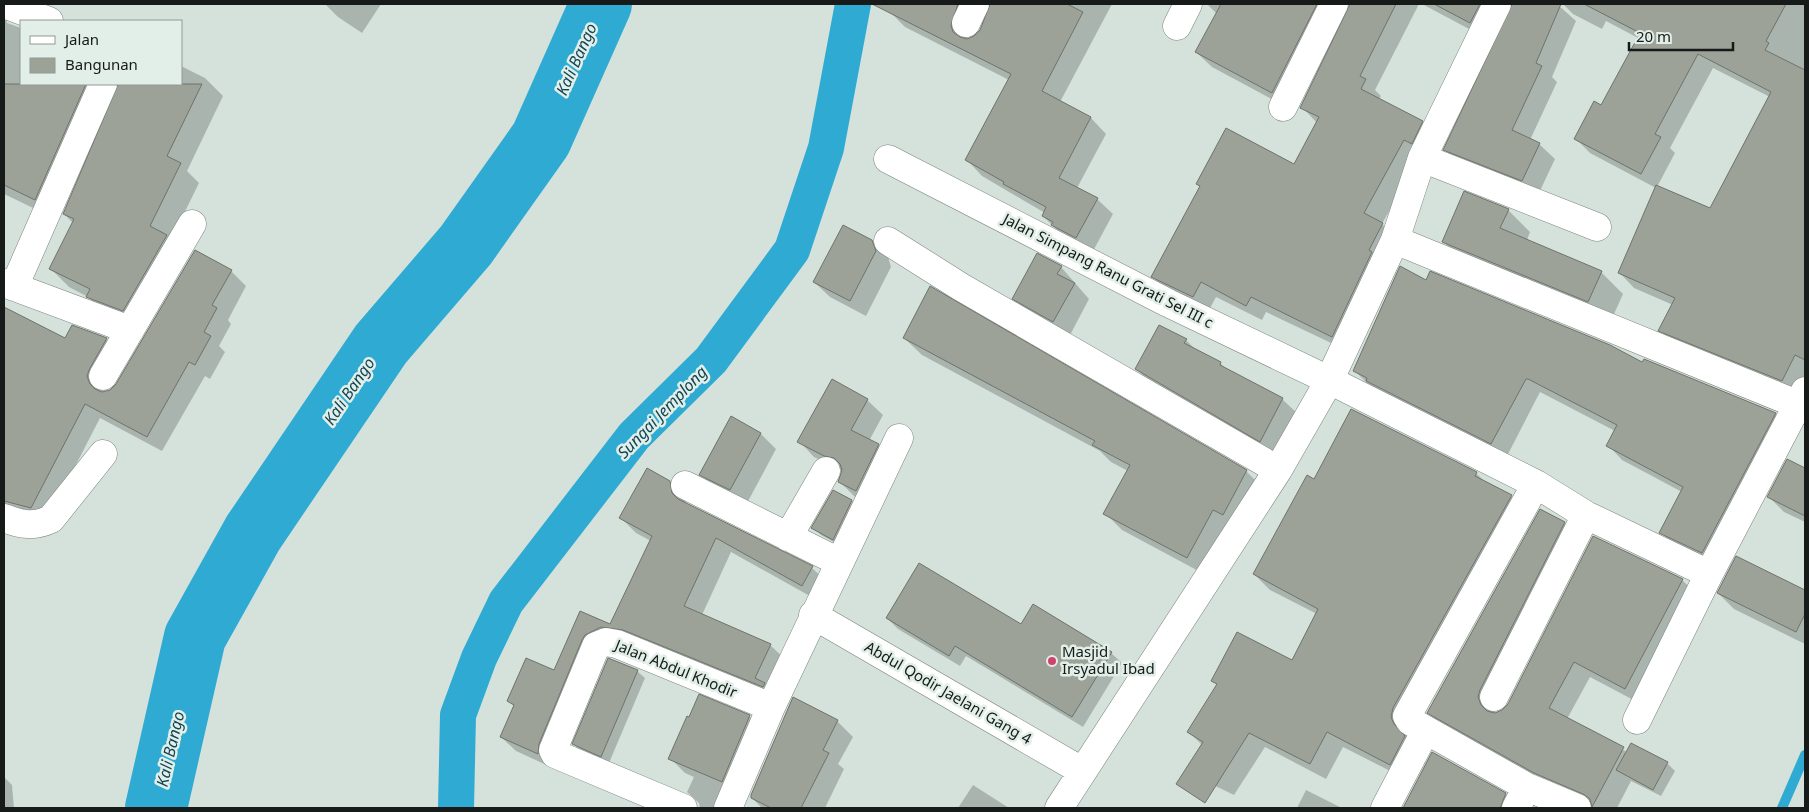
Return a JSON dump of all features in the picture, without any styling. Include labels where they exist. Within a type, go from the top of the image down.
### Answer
[{"type":"street","points":[[4,4],[46,20]]},
{"type":"street","points":[[1283,107],[1334,4]]},
{"type":"street","points":[[1059,808],[1278,470],[1329,381],[1396,240],[1422,158],[1497,4]]},
{"type":"street","points":[[103,85],[9,285],[130,330]]},
{"type":"street","points":[[1422,158],[1597,227]]},
{"type":"street","name":"Jalan Simpang Ranu Grati Sel III c","points":[[888,159],[1168,303],[1536,484],[1586,515],[1709,574]]},
{"type":"street","points":[[103,376],[192,224]]},
{"type":"street","points":[[888,240],[961,288],[1278,470]]},
{"type":"street","points":[[1396,240],[1802,398],[1709,574],[1637,720]]},
{"type":"street","points":[[728,808],[770,707],[900,438]]},
{"type":"street","points":[[4,518],[26,525],[39,525],[51,519],[103,454]]},
{"type":"street","points":[[788,536],[826,471]]},
{"type":"street","points":[[1536,484],[1408,714],[1410,721],[1462,752],[1521,798],[1577,808]]},
{"type":"street","points":[[686,485],[839,562]]},
{"type":"street","points":[[1494,697],[1586,515]]},
{"type":"street","name":"Abdul Qodir Jaelani Gang 4","points":[[813,615],[1082,771]]},
{"type":"street","name":"Jalan Abdul Khodir","points":[[683,808],[555,754],[553,750],[560,727],[596,646],[606,642],[617,644],[770,707]]},
{"type":"street","points":[[1385,808],[1426,730]]},
{"type":"building","points":[[872,4],[958,4],[951,25],[953,32],[967,39],[974,36],[980,30],[990,4],[1067,4],[1083,12],[1042,91],[1091,117],[1059,178],[1098,198],[1076,238],[1051,225],[1053,222],[1042,216],[1046,207],[1003,184],[1004,182],[965,160],[1011,74]]},
{"type":"building","points":[[1221,4],[1317,4],[1272,93],[1195,52]]},
{"type":"building","points":[[1350,4],[1396,4],[1360,76],[1366,79],[1361,89],[1423,121],[1412,144],[1404,140],[1364,213],[1383,223],[1369,250],[1372,252],[1332,337],[1251,297],[1246,306],[1201,282],[1193,297],[1151,277],[1200,186],[1196,184],[1226,128],[1294,164],[1319,117],[1300,108]]},
{"type":"building","points":[[1434,4],[1480,4],[1470,23]]},
{"type":"building","points":[[1512,4],[1561,4],[1536,63],[1542,66],[1512,130],[1540,143],[1522,181],[1443,150]]},
{"type":"building","points":[[1584,4],[1786,4],[1766,41],[1769,43],[1765,50],[1805,70],[1805,360],[1795,355],[1782,381],[1658,331],[1675,298],[1618,273],[1656,185],[1710,208],[1771,92],[1698,54],[1655,134],[1661,137],[1641,174],[1574,139],[1594,101],[1601,105],[1640,33]]},
{"type":"building","points":[[4,84],[86,85],[35,200],[4,185]]},
{"type":"building","points":[[202,84],[167,156],[181,163],[150,226],[167,235],[123,311],[86,297],[90,289],[49,269],[74,219],[63,214],[118,85]]},
{"type":"building","points":[[1464,191],[1509,209],[1500,228],[1602,271],[1588,302],[1442,242]]},
{"type":"building","points":[[843,225],[872,240],[876,251],[850,301],[813,282]]},
{"type":"building","points":[[195,250],[232,270],[212,305],[217,308],[204,332],[211,336],[195,365],[189,362],[147,437],[85,404],[31,508],[4,501],[4,307],[65,338],[72,325],[107,338],[87,376],[90,384],[95,389],[102,392],[110,390],[116,384]]},
{"type":"building","points":[[1037,253],[1062,266],[1057,274],[1075,283],[1053,322],[1012,299]]},
{"type":"building","points":[[1400,266],[1426,280],[1430,271],[1610,345],[1642,362],[1644,359],[1776,413],[1702,553],[1659,533],[1683,487],[1606,446],[1617,425],[1526,379],[1491,444],[1366,381],[1367,378],[1353,371]]},
{"type":"building","points":[[930,286],[1247,470],[1223,515],[1213,510],[1187,558],[1103,514],[1130,465],[1092,445],[1095,441],[903,338]]},
{"type":"building","points":[[1159,325],[1187,339],[1184,343],[1221,362],[1220,365],[1283,398],[1260,442],[1135,369]]},
{"type":"building","points":[[832,379],[868,399],[851,430],[879,444],[856,491],[838,482],[842,470],[840,464],[834,458],[824,456],[797,442]]},
{"type":"building","points":[[1351,409],[1477,472],[1475,476],[1512,495],[1393,708],[1391,717],[1394,724],[1405,736],[1390,765],[1327,732],[1310,764],[1249,733],[1205,803],[1176,784],[1203,742],[1187,732],[1217,684],[1211,681],[1237,632],[1292,660],[1318,609],[1253,574],[1307,475],[1314,479]]},
{"type":"building","points":[[731,416],[761,433],[730,490],[699,475]]},
{"type":"building","points":[[1787,459],[1805,468],[1805,516],[1767,497]]},
{"type":"building","points":[[647,468],[670,481],[672,493],[678,499],[813,566],[802,586],[716,538],[684,606],[771,644],[755,678],[765,683],[763,687],[623,630],[601,627],[585,635],[582,640],[539,744],[538,754],[500,737],[514,705],[507,701],[526,658],[554,670],[580,611],[610,624],[652,536],[619,518]]},
{"type":"building","points":[[833,490],[852,500],[833,540],[811,528]]},
{"type":"building","points":[[1540,509],[1565,522],[1480,690],[1478,697],[1481,705],[1487,711],[1495,713],[1502,710],[1508,704],[1593,536],[1683,579],[1625,689],[1574,662],[1549,708],[1624,747],[1592,807],[1590,799],[1583,794],[1534,773],[1427,713]]},
{"type":"building","points":[[1736,556],[1805,590],[1805,614],[1796,632],[1717,593]]},
{"type":"building","points":[[919,563],[1021,624],[1033,604],[1112,652],[1072,717],[955,646],[949,656],[886,618]]},
{"type":"building","points":[[608,658],[638,670],[601,757],[572,744]]},
{"type":"building","points":[[699,694],[750,715],[722,782],[668,759]]},
{"type":"building","points":[[793,697],[838,720],[823,750],[829,753],[801,808],[771,808],[751,798],[751,795]]},
{"type":"building","points":[[1631,743],[1668,762],[1653,790],[1616,770]]},
{"type":"building","points":[[1432,752],[1506,793],[1500,808],[1403,808]]},
{"type":"waterway","name":"Kali Bango","points":[[156,808],[195,637],[253,533],[381,344],[466,245],[541,139],[601,4]]},
{"type":"waterway","name":"Sungai Jemplong","points":[[456,808],[458,715],[479,658],[506,602],[634,436],[711,360],[792,250],[826,148],[853,4]]},
{"type":"waterway","points":[[1782,808],[1805,755]]},
{"type":"place","name":"Masjid Irsyadul Ibad","points":[[1052,661]]}]
